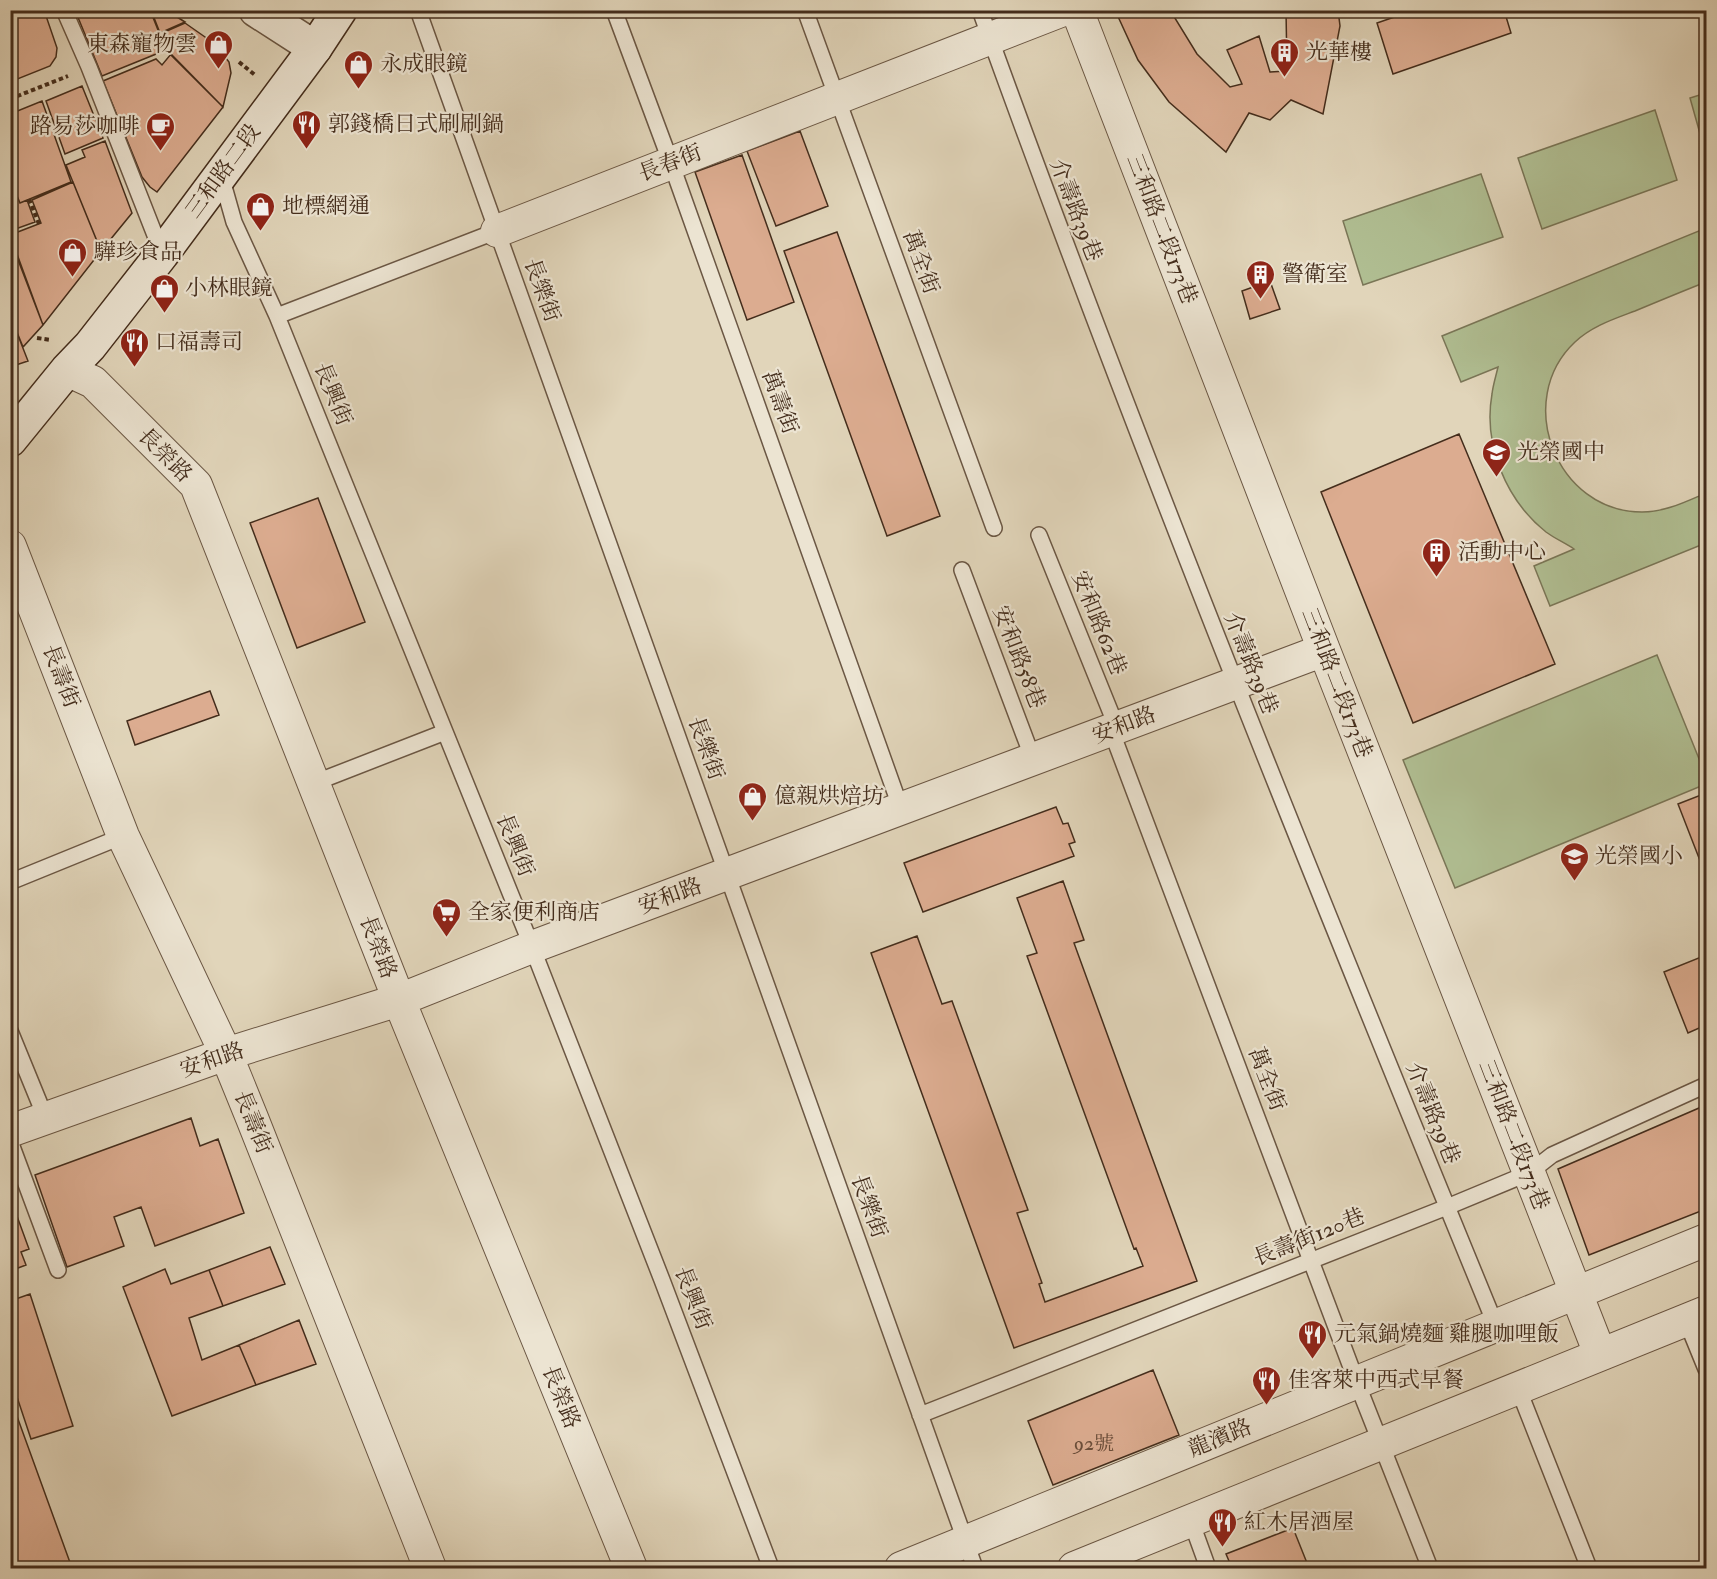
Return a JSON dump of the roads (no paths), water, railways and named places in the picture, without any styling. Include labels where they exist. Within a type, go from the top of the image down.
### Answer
[{"type":"main road","points":[[256,10],[315,48]]},
{"type":"main road","name":"三和路二段","points":[[10,440],[90,346],[162,254],[315,48],[340,10]]},
{"type":"street","name":"長春街","points":[[497,231],[837,98],[985,25],[1063,10]]},
{"type":"street","name":"三和路二段173巷","points":[[1077,10],[1324,650],[1600,1354]]},
{"type":"street","name":"長榮路","points":[[68,370],[93,382],[196,485],[399,1000],[631,1569]]},
{"type":"street","name":"長壽街","points":[[10,546],[123,836],[226,1054],[429,1568]]},
{"type":"street","name":"安和路","points":[[10,1131],[226,1054],[399,1000],[532,947],[1324,650]]},
{"type":"street","name":"龍濱路","points":[[901,1569],[970,1555],[1357,1383],[1707,1240]]},
{"type":"street","points":[[1074,1569],[1696,1316]]},
{"type":"lane","points":[[64,10],[89,67],[162,254]]},
{"type":"lane","name":"長樂街","points":[[418,10],[970,1555]]},
{"type":"lane","name":"萬壽街","points":[[614,10],[671,163],[901,809]]},
{"type":"lane","name":"萬全街","points":[[805,10],[994,528]]},
{"type":"lane","name":"介壽路39巷","points":[[985,25],[1104,347],[1235,683],[1496,1326]]},
{"type":"lane","name":"長興街","points":[[221,176],[234,222],[278,316],[532,947],[662,1280],[771,1569]]},
{"type":"lane","name":"長春街","points":[[278,316],[497,231]]},
{"type":"lane","name":"安和路62巷","points":[[1039,535],[1114,729]]},
{"type":"lane","name":"安和路58巷","points":[[962,570],[1034,759]]},
{"type":"lane","name":"萬全街","points":[[1114,729],[1357,1383],[1430,1569]]},
{"type":"lane","points":[[314,783],[445,732]]},
{"type":"lane","points":[[10,882],[123,836]]},
{"type":"lane","points":[[10,1031],[46,1119]]},
{"type":"lane","name":"長壽街120巷","points":[[920,1415],[1529,1173],[1552,1155],[1707,1085]]},
{"type":"lane","points":[[10,1141],[58,1270]]},
{"type":"lane","points":[[1696,1316],[1707,1369]]},
{"type":"lane","points":[[1518,1388],[1589,1569]]},
{"type":"lane","points":[[1191,1521],[1208,1569]]},
{"type":"place","name":"東森寵物雲","points":[[218,70]]},
{"type":"place","name":"光華樓","points":[[1285,78]]},
{"type":"place","name":"永成眼鏡","points":[[359,90]]},
{"type":"place","name":"郭錢橋日式刷刷鍋","points":[[307,150]]},
{"type":"place","name":"路易莎咖啡","points":[[161,152]]},
{"type":"place","name":"地標網通","points":[[261,232]]},
{"type":"place","name":"驊珍食品","points":[[73,278]]},
{"type":"place","name":"警衛室","points":[[1261,300]]},
{"type":"place","name":"小林眼鏡","points":[[164,314]]},
{"type":"place","name":"口福壽司","points":[[134,368]]},
{"type":"place","name":"光榮國中","points":[[1496,478]]},
{"type":"place","name":"活動中心","points":[[1437,578]]},
{"type":"place","name":"億親烘焙坊","points":[[753,822]]},
{"type":"place","name":"光榮國小","points":[[1574,882]]},
{"type":"place","name":"全家便利商店","points":[[447,938]]},
{"type":"place","name":"元氣鍋燒麵 雞腿咖哩飯","points":[[1313,1360]]},
{"type":"place","name":"佳客萊中西式早餐","points":[[1267,1406]]},
{"type":"place","name":"紅木居酒屋","points":[[1223,1548]]}]
